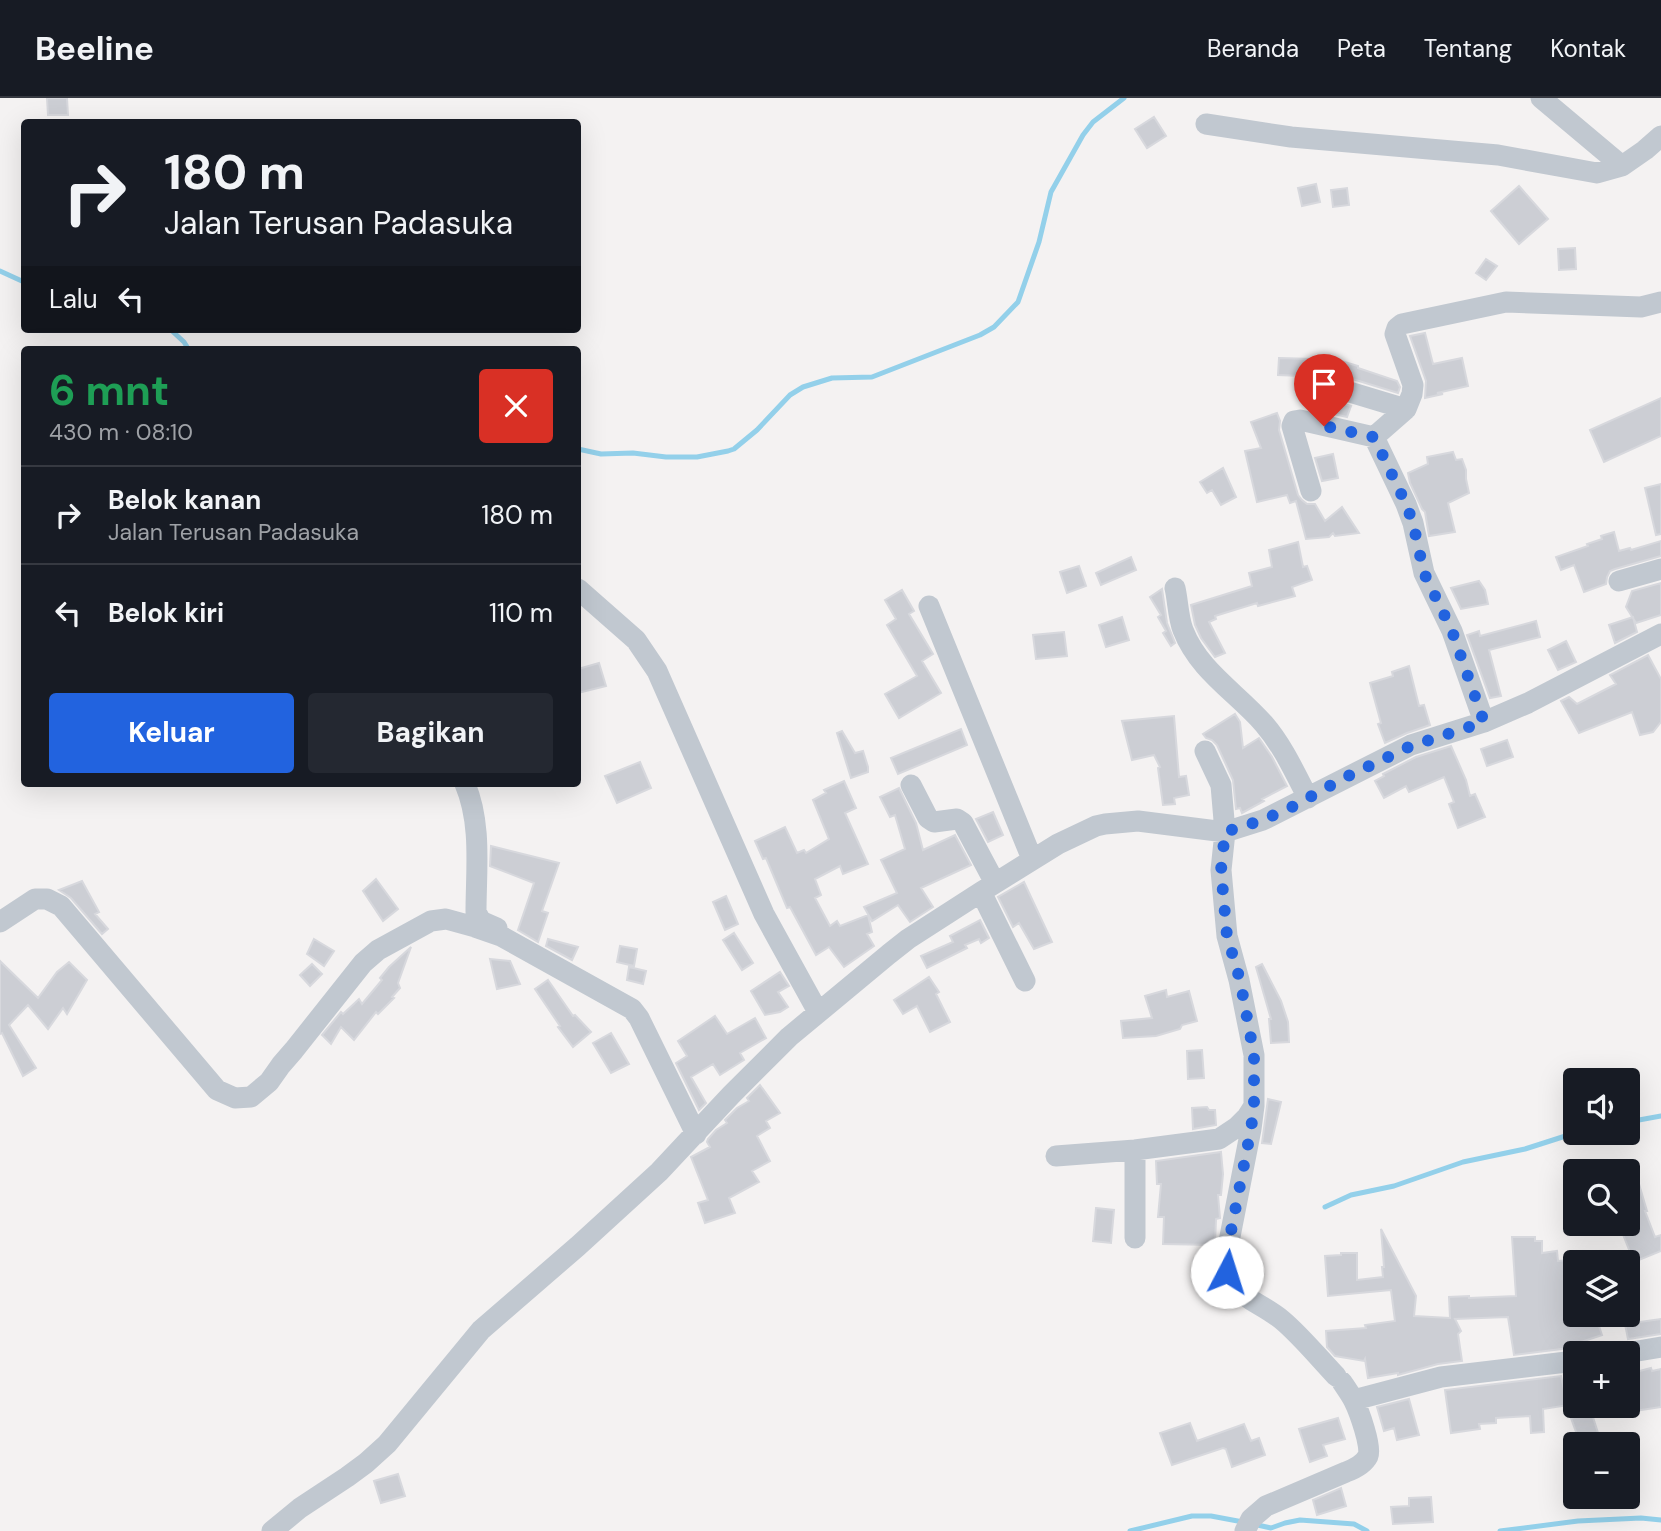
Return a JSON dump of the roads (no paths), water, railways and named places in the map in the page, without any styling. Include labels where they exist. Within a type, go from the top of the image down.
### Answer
[{"type":"street","points":[[1541,98],[1622,166]]},
{"type":"street","points":[[1206,124],[1291,137],[1498,155],[1597,173],[1622,166],[1661,136]]},
{"type":"street","points":[[1374,437],[1406,409],[1412,394],[1413,385],[1395,334],[1402,324],[1506,302],[1641,307],[1661,302]]},
{"type":"street","points":[[1312,381],[1406,409]]},
{"type":"street","points":[[1311,491],[1292,426],[1294,421],[1300,420],[1374,437]]},
{"type":"street","points":[[1374,437],[1406,504],[1424,573],[1452,631],[1484,722]]},
{"type":"street","points":[[1619,581],[1661,569]]},
{"type":"street","points":[[1175,588],[1182,628],[1191,645],[1214,677],[1265,725],[1277,741],[1308,799]]},
{"type":"street","points":[[581,592],[636,640],[657,671],[764,914],[818,1012]]},
{"type":"street","points":[[929,606],[1032,859]]},
{"type":"street","points":[[272,1531],[300,1508],[366,1463],[387,1444],[481,1330],[635,1194],[760,1065],[818,1012],[908,939],[988,887],[1083,831],[1105,824],[1138,821],[1225,832],[1263,820],[1411,746],[1484,722],[1528,703],[1661,634]]},
{"type":"street","points":[[1205,751],[1221,785],[1225,832],[1221,870],[1224,913],[1254,1055],[1254,1106],[1226,1257],[1227,1272],[1242,1295],[1282,1320],[1339,1379],[1354,1400],[1370,1451],[1367,1459],[1357,1467],[1266,1506],[1251,1518],[1245,1531]]},
{"type":"street","points":[[911,785],[928,818],[934,822],[957,819],[963,823],[1025,981]]},
{"type":"street","points":[[466,787],[472,800],[475,821],[476,912],[481,921],[501,931],[501,936]]},
{"type":"street","points":[[0,922],[35,899],[47,899],[61,906],[217,1090],[235,1098],[251,1097],[269,1083],[363,963],[378,950],[431,921],[446,919],[475,926],[501,936],[632,1009],[639,1018],[695,1134]]},
{"type":"street","points":[[1056,1156],[1135,1150],[1219,1139],[1237,1127],[1254,1106]]},
{"type":"street","points":[[1135,1150],[1135,1238]]},
{"type":"street","points":[[1640,1351],[1661,1347]]},
{"type":"street","points":[[1354,1400],[1441,1377],[1563,1362]]},
{"type":"waterway","points":[[581,450],[601,454],[633,453],[666,457],[697,457],[728,451],[757,430],[790,395],[803,387],[832,378],[872,377],[994,327],[1018,302],[1039,242],[1051,192],[1083,135],[1093,122],[1124,98]]},
{"type":"waterway","points":[[0,271],[21,281]]},
{"type":"waterway","points":[[174,333],[186,346]]},
{"type":"waterway","points":[[1640,1120],[1661,1116]]},
{"type":"waterway","points":[[1325,1207],[1351,1195],[1394,1186],[1463,1162],[1525,1149],[1563,1137]]},
{"type":"waterway","points":[[1130,1531],[1192,1516],[1211,1516],[1243,1522]]},
{"type":"waterway","points":[[1500,1531],[1578,1521],[1641,1518],[1661,1520]]},
{"type":"waterway","points":[[1253,1524],[1271,1528],[1300,1520],[1354,1524],[1367,1531]]}]
